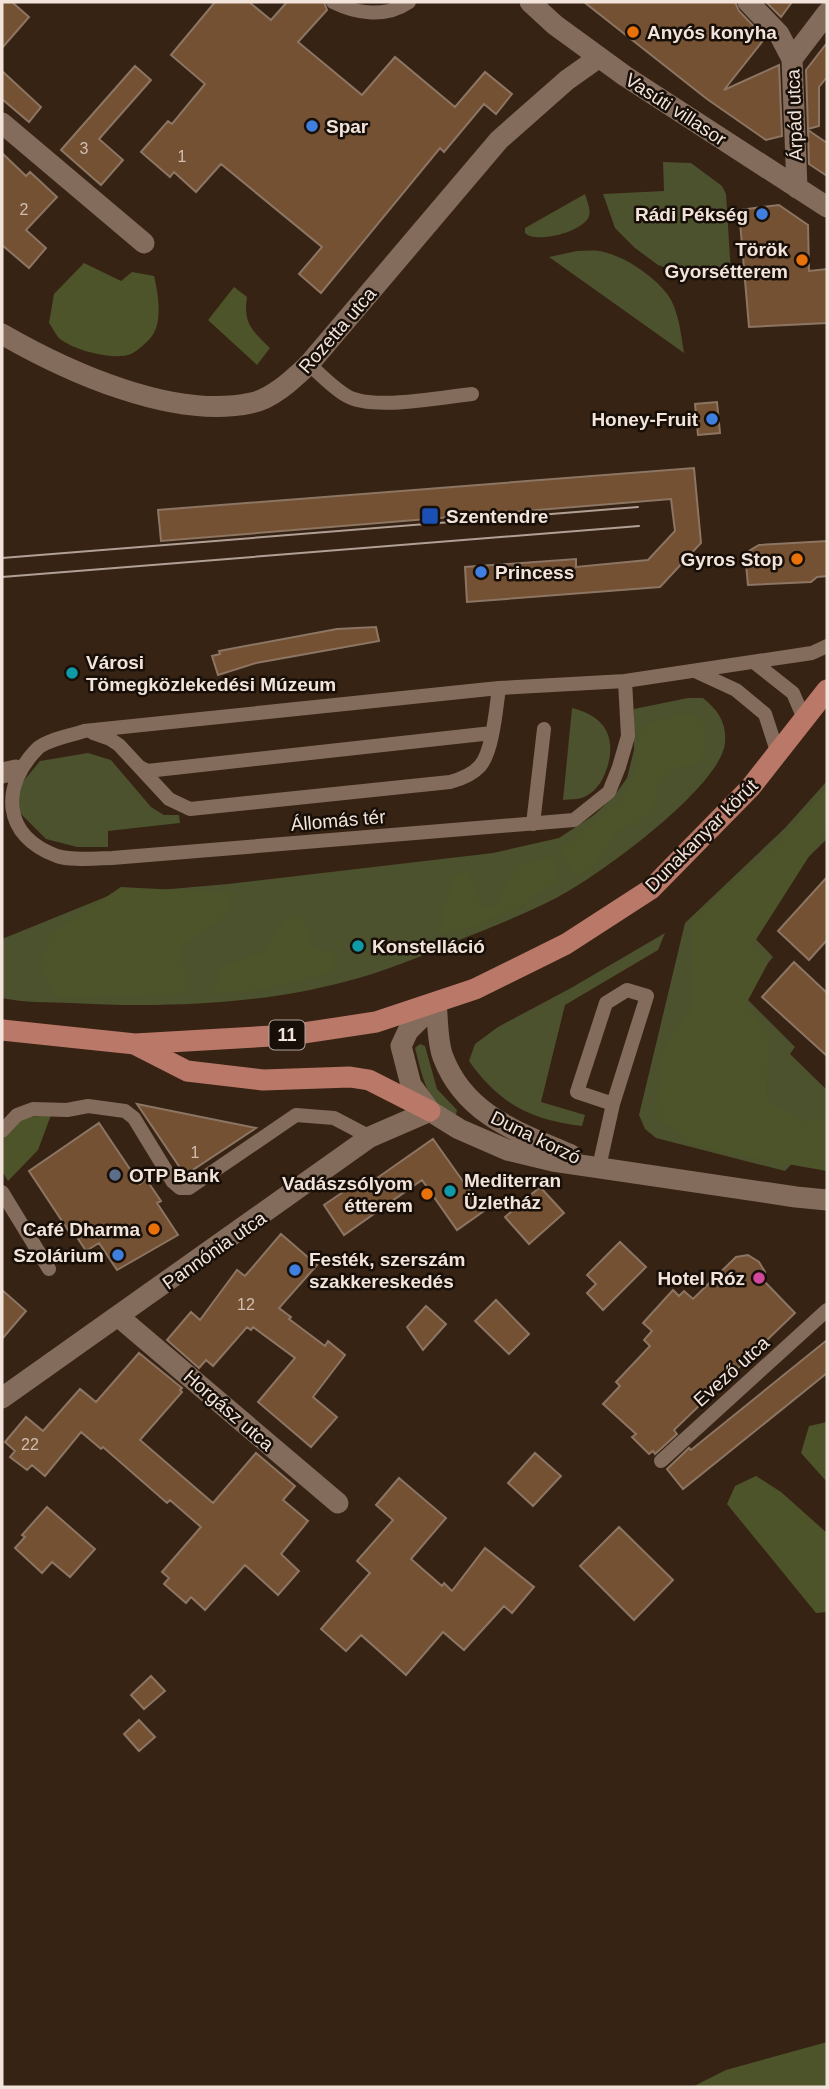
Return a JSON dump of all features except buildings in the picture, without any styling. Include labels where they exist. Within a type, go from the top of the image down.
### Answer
[{"type":"main road","name":"Dunakanyar körút","points":[[436,1003],[475,989],[566,944],[651,889],[742,797],[827,690]]},
{"type":"main road","name":"11","points":[[2,1030],[135,1044],[290,1035],[376,1022],[436,1003]]},
{"type":"main road","points":[[135,1044],[187,1071],[263,1080],[350,1077],[369,1080],[430,1111]]},
{"type":"street","name":"Vasúti villasor","points":[[530,2],[598,58],[827,207]]},
{"type":"street","points":[[748,2],[779,34],[792,60]]},
{"type":"street","name":"Árpád utca","points":[[797,188],[792,60],[827,13]]},
{"type":"street","name":"Rozetta utca","points":[[2,334],[44,358],[108,384],[164,400],[209,406],[253,403],[290,381],[309,364],[499,140],[567,80],[598,58]]},
{"type":"street","points":[[2,123],[144,243]]},
{"type":"street","name":"Duna korzó","points":[[436,1003],[408,1031],[401,1046],[411,1085],[430,1111],[459,1129],[507,1150],[553,1161],[827,1200]]},
{"type":"street","name":"Duna korzó","points":[[436,1003],[442,1054],[457,1086],[474,1105],[532,1138],[599,1167]]},
{"type":"street","name":"Pannónia utca","points":[[2,1398],[370,1138],[430,1111]]},
{"type":"street","name":"Horgász utca","points":[[119,1317],[338,1503]]},
{"type":"lane","points":[[332,2],[346,9],[367,13],[385,12],[409,2]]},
{"type":"lane","points":[[309,364],[347,396],[360,401],[388,403],[472,394]]},
{"type":"lane","points":[[9,772],[40,746],[84,731],[499,688],[625,681],[755,663],[812,653],[827,646]]},
{"type":"lane","points":[[755,663],[793,693],[804,721]]},
{"type":"lane","points":[[697,672],[736,690],[765,714],[778,754]]},
{"type":"lane","name":"Állomás tér","points":[[9,772],[6,795],[13,822],[35,845],[60,857],[112,858],[574,820],[609,792],[628,736],[625,681]]},
{"type":"lane","name":"Állomás tér","points":[[84,731],[110,739],[138,764],[169,799],[197,810],[450,782],[466,777],[481,765],[492,733],[499,688]]},
{"type":"lane","points":[[533,824],[544,729]]},
{"type":"lane","points":[[138,764],[147,771],[492,733]]},
{"type":"lane","points":[[599,1167],[613,1104],[647,996],[627,990],[606,1003],[577,1092],[613,1104]]},
{"type":"lane","points":[[2,1131],[17,1115],[33,1109],[67,1110],[88,1107],[125,1111],[134,1118],[173,1182],[180,1188],[189,1188],[296,1115],[334,1118],[370,1138]]},
{"type":"lane","points":[[2,1192],[50,1269]]},
{"type":"lane","name":"Evező utca","points":[[661,1461],[827,1310]]},
{"type":"green space","points":[[663,162],[691,163],[722,186],[726,194],[731,273],[692,276],[658,265],[635,248],[615,228],[603,194],[664,191]]},
{"type":"green space","points":[[585,194],[589,216],[578,227],[549,237],[525,233],[525,228]]},
{"type":"green space","points":[[577,251],[608,253],[637,267],[654,280],[668,295],[675,308],[684,353],[549,257]]},
{"type":"green space","points":[[84,263],[121,281],[132,272],[154,276],[159,306],[158,323],[152,336],[131,354],[114,356],[82,350],[64,342],[49,323],[54,294]]},
{"type":"green space","points":[[234,287],[247,297],[246,314],[250,326],[270,348],[257,365],[208,320]]},
{"type":"green space","points":[[688,698],[703,698],[717,712],[725,729],[725,743],[718,761],[703,783],[654,830],[599,872],[556,898],[520,915],[374,973],[277,996],[173,1005],[36,1002],[2,998],[2,939],[113,894],[228,884],[493,853],[559,838],[594,815],[614,796],[627,778],[634,750],[634,709]]},
{"type":"green space","points":[[572,708],[592,716],[605,728],[610,754],[605,774],[594,790],[581,798],[563,800]]},
{"type":"green space","points":[[684,713],[703,720],[706,749],[698,764],[674,768],[659,783],[654,806],[641,821],[619,830],[588,872],[572,875],[561,849],[618,803],[637,772],[639,734],[647,724]]},
{"type":"green space","points":[[88,753],[111,760],[151,807],[164,815],[179,815],[180,823],[108,831],[108,847],[77,847],[46,839],[20,813],[16,790],[40,761]]},
{"type":"green space","points":[[827,781],[827,839],[790,875],[748,931],[773,957],[742,994],[795,1047],[790,1054],[827,1090],[827,1126],[785,1171],[656,1138],[645,1129],[639,1115],[685,923],[785,828]]},
{"type":"green space","points":[[827,786],[827,828],[752,946],[768,963],[746,1004],[768,1035],[767,1099],[804,1122],[827,1117],[827,1171],[691,1144],[656,1115],[662,1049],[691,1011],[692,920],[718,894],[773,848]]},
{"type":"green space","points":[[553,856],[557,881],[527,902],[474,927],[439,932],[453,876],[468,871],[483,910],[498,903],[519,865]]},
{"type":"green space","points":[[121,887],[232,893],[227,914],[182,946],[186,994],[56,997],[40,966],[51,934]]},
{"type":"green space","points":[[303,918],[313,946],[336,954],[333,972],[257,991],[213,994],[221,967],[265,952],[284,919]]},
{"type":"green space","points":[[665,933],[658,950],[565,1005],[541,1102],[585,1115],[582,1126],[547,1119],[518,1107],[492,1088],[469,1061],[475,1044],[498,1027]]},
{"type":"green space","points":[[420,1044],[425,1046],[437,1089],[457,1110],[456,1115],[439,1106],[427,1089],[415,1048]]},
{"type":"green space","points":[[51,1115],[38,1150],[8,1181],[2,1171],[2,1140],[21,1118]]},
{"type":"green space","points":[[827,1422],[827,1482],[801,1453],[809,1426]]},
{"type":"green space","points":[[756,1476],[781,1492],[827,1533],[827,1612],[816,1613],[727,1504],[735,1486]]},
{"type":"green space","points":[[827,2042],[827,2087],[692,2087],[726,2070]]},
{"type":"tram line","points":[[2,558],[638,507]]},
{"type":"tram line","points":[[2,577],[639,526]]},
{"type":"place","name":"Anyós konyha","points":[[633,32]]},
{"type":"place","name":"Spar","points":[[312,126]]},
{"type":"place","name":"Rádi Pékség","points":[[762,214]]},
{"type":"place","name":"Török Gyorsétterem","points":[[802,260]]},
{"type":"place","name":"Honey-Fruit","points":[[712,419]]},
{"type":"place","name":"Szentendre","points":[[430,516]]},
{"type":"place","name":"Gyros Stop","points":[[797,559]]},
{"type":"place","name":"Princess","points":[[481,572]]},
{"type":"place","name":"Városi Tömegközlekedési Múzeum","points":[[72,673]]},
{"type":"place","name":"Konstelláció","points":[[358,946]]},
{"type":"place","name":"OTP Bank","points":[[115,1175]]},
{"type":"place","name":"Mediterran Üzletház","points":[[450,1191]]},
{"type":"place","name":"Vadászsólyom étterem","points":[[427,1194]]},
{"type":"place","name":"Café Dharma","points":[[154,1229]]},
{"type":"place","name":"Szolárium","points":[[118,1255]]},
{"type":"place","name":"Festék, szerszám szakkereskedés","points":[[295,1270]]},
{"type":"place","name":"Hotel Róz","points":[[759,1278]]}]
